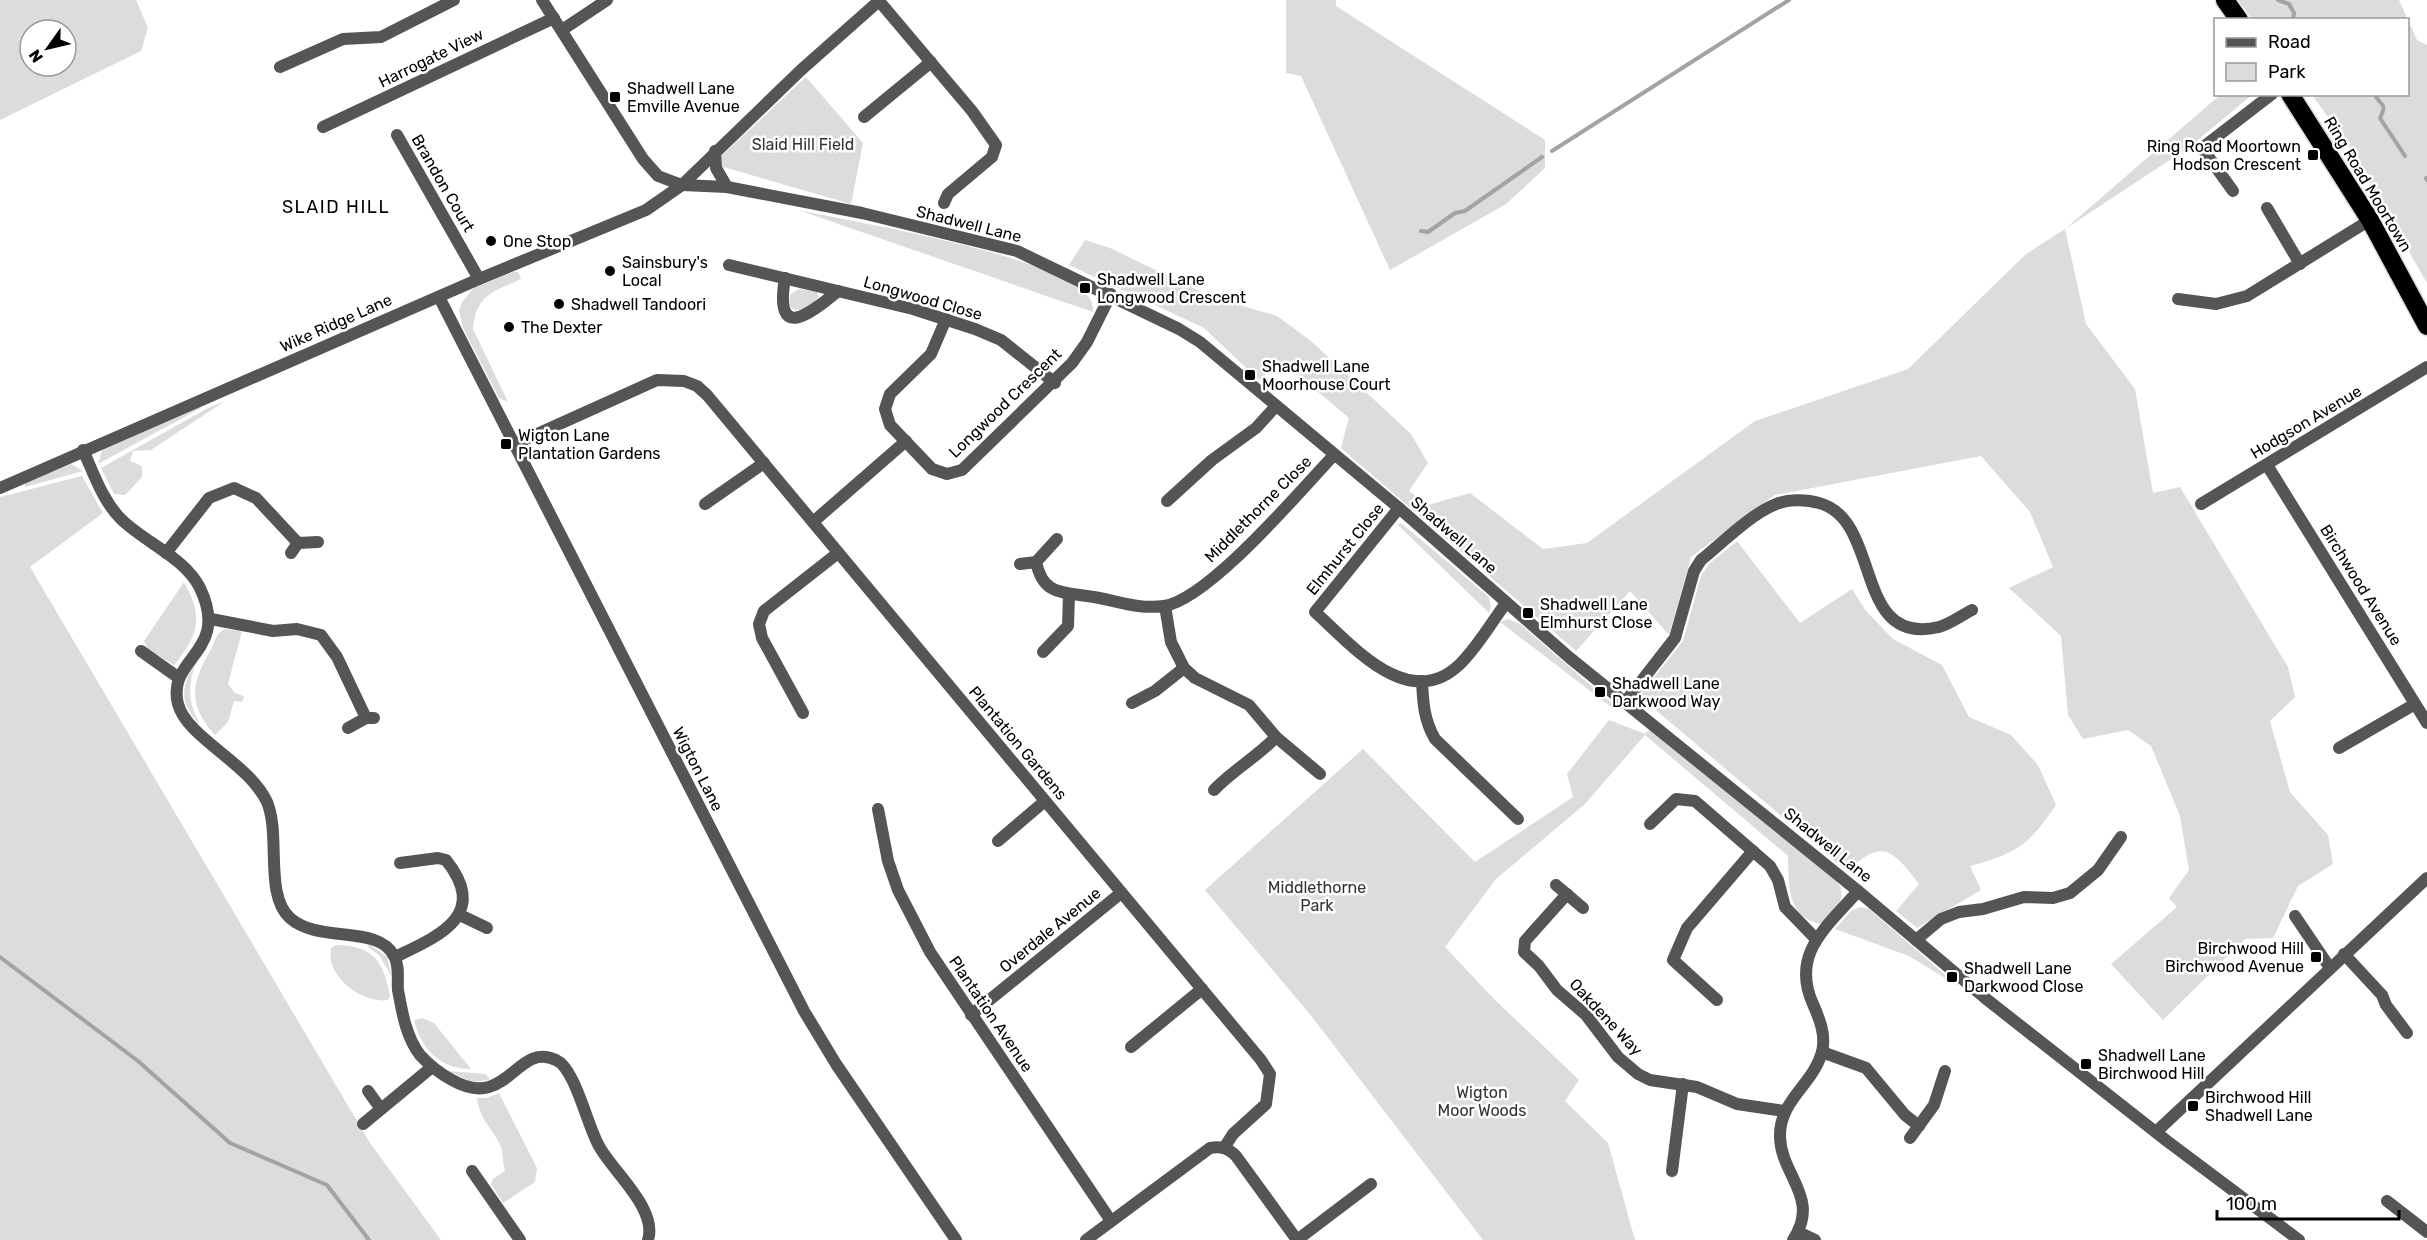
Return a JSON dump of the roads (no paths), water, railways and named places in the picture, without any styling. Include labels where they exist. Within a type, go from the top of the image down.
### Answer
[{"type":"highway","points":[[2225,0],[2238,18]]},
{"type":"highway","name":"Ring Road Moortown","points":[[2291,96],[2370,220],[2427,326]]},
{"type":"street","points":[[280,67],[343,39],[381,37],[454,0]]},
{"type":"street","name":"Shadwell Lane","points":[[542,0],[643,159],[658,176],[682,184],[727,187],[862,213],[1017,251],[1111,294],[1179,328],[1200,342],[1399,508],[1506,603],[1985,998],[2299,1240]]},
{"type":"street","points":[[562,30],[607,0]]},
{"type":"street","points":[[880,1],[996,145],[992,157],[948,194],[944,203]]},
{"type":"street","name":"Wike Ridge Lane","points":[[0,488],[479,279],[646,210],[682,184],[715,151],[880,1]]},
{"type":"street","name":"Harrogate View","points":[[324,127],[554,18]]},
{"type":"street","points":[[864,117],[931,62]]},
{"type":"street","points":[[2233,191],[2202,148],[2269,96]]},
{"type":"street","name":"Brandon Court","points":[[397,135],[479,279]]},
{"type":"street","points":[[715,151],[716,168],[727,187]]},
{"type":"street","points":[[2267,208],[2300,264]]},
{"type":"street","points":[[2178,298],[2216,304],[2232,302],[2300,264],[2370,220]]},
{"type":"street","name":"Longwood Close","points":[[729,265],[946,319],[1001,340],[1055,383]]},
{"type":"street","name":"Longwood Close","points":[[784,278],[781,304],[787,313],[796,318],[807,316],[838,291]]},
{"type":"street","name":"Longwood Crescent","points":[[946,319],[931,354],[890,394],[886,401],[886,418],[932,469],[939,473],[955,473],[962,470],[1055,383],[1087,342],[1111,294]]},
{"type":"street","name":"Wigton Lane","points":[[439,297],[804,1011],[836,1064],[956,1240]]},
{"type":"street","name":"Hodgson Avenue","points":[[2201,504],[2427,368]]},
{"type":"street","name":"Plantation Gardens","points":[[515,444],[657,380],[670,379],[697,386],[707,395],[1202,989],[1270,1074],[1266,1104],[1233,1134],[1224,1148]]},
{"type":"street","points":[[1167,501],[1212,460],[1256,428],[1276,406]]},
{"type":"street","points":[[813,522],[906,441]]},
{"type":"street","points":[[83,450],[113,511],[142,537],[166,553],[198,584],[211,619],[203,645],[179,678],[176,691],[178,705],[184,718],[240,766],[266,800],[274,821],[276,885],[284,912],[301,926],[323,933],[379,941],[395,957],[405,1026],[420,1055],[432,1067],[460,1085],[484,1091],[532,1059],[544,1057],[556,1060],[573,1080],[588,1126],[600,1149],[642,1205],[650,1221],[648,1240]]},
{"type":"street","name":"Middlethorne Close","points":[[1036,562],[1039,574],[1048,587],[1059,593],[1093,596],[1138,607],[1164,606],[1179,602],[1225,569],[1334,455]]},
{"type":"street","points":[[705,504],[764,463]]},
{"type":"street","name":"Birchwood Avenue","points":[[2267,465],[2427,723]]},
{"type":"street","points":[[166,553],[209,498],[234,488],[256,498],[295,548],[318,542]]},
{"type":"street","points":[[1626,701],[1675,638],[1694,572],[1701,560],[1774,504],[1811,501],[1828,505],[1842,514],[1862,550],[1879,604],[1904,625],[1922,629],[1941,626],[1972,610]]},
{"type":"street","name":"Elmhurst Close","points":[[1399,508],[1315,612],[1379,669],[1394,677],[1422,681],[1445,675],[1459,665],[1506,603]]},
{"type":"street","points":[[1020,564],[1036,562],[1057,539]]},
{"type":"street","points":[[803,712],[762,638],[760,617],[764,611],[838,553]]},
{"type":"street","points":[[1043,652],[1068,626],[1069,595]]},
{"type":"street","points":[[1164,606],[1171,642],[1184,668],[1195,678],[1249,705],[1276,737],[1320,774]]},
{"type":"street","points":[[211,619],[273,631],[297,629],[321,635],[337,657],[371,718],[348,728]]},
{"type":"street","points":[[141,651],[179,678]]},
{"type":"street","points":[[1132,703],[1155,691],[1184,668]]},
{"type":"street","points":[[1422,681],[1426,724],[1435,739],[1518,819]]},
{"type":"street","points":[[2339,748],[2415,704]]},
{"type":"street","points":[[1214,790],[1235,769],[1254,758],[1276,737]]},
{"type":"street","points":[[1650,824],[1670,803],[1689,798],[1701,805],[1770,866],[1776,877],[1785,907],[1816,939]]},
{"type":"street","points":[[998,842],[1045,801]]},
{"type":"street","name":"Plantation Avenue","points":[[878,809],[888,861],[898,890],[930,952],[1111,1221]]},
{"type":"street","points":[[1916,940],[1941,920],[1959,912],[1983,909],[2024,897],[2053,898],[2070,893],[2098,870],[2121,837]]},
{"type":"street","points":[[1717,1000],[1673,960],[1687,928],[1753,851]]},
{"type":"street","points":[[395,957],[444,931],[460,915],[462,892],[446,860],[438,858],[400,863]]},
{"type":"street","points":[[2156,1132],[2427,878]]},
{"type":"street","points":[[1556,885],[1583,908]]},
{"type":"street","points":[[1815,1240],[1795,1236],[1803,1211],[1802,1195],[1782,1150],[1780,1137],[1784,1111],[1815,1069],[1822,1052],[1822,1027],[1807,989],[1805,975],[1810,948],[1858,891]]},
{"type":"street","name":"Overdale Avenue","points":[[971,1015],[1121,893]]},
{"type":"street","name":"Oakdene Way","points":[[1567,894],[1524,941],[1524,952],[1539,966],[1557,990],[1586,1015],[1618,1057],[1638,1074],[1650,1080],[1697,1087],[1737,1104],[1784,1111]]},
{"type":"street","points":[[460,915],[487,928]]},
{"type":"street","points":[[2295,916],[2330,968]]},
{"type":"street","points":[[2344,954],[2382,994],[2386,1005],[2406,1025]]},
{"type":"street","points":[[1131,1047],[1202,989]]},
{"type":"street","points":[[1822,1052],[1866,1068],[1905,1115],[1918,1126]]},
{"type":"street","points":[[363,1124],[432,1067]]},
{"type":"street","points":[[1910,1137],[1934,1105],[1944,1071]]},
{"type":"street","points":[[1672,1170],[1683,1084]]},
{"type":"street","points":[[368,1091],[381,1109]]},
{"type":"street","points":[[1086,1240],[1210,1148],[1224,1148],[1236,1156],[1297,1240],[1371,1184]]},
{"type":"street","points":[[472,1171],[520,1240]]},
{"type":"street","points":[[2387,1201],[2427,1232]]},
{"type":"waterway","points":[[1552,151],[1789,0]]},
{"type":"waterway","points":[[2278,0],[2289,4],[2294,13],[2293,18]]},
{"type":"waterway","points":[[2376,96],[2383,106],[2380,118],[2405,156]]},
{"type":"waterway","points":[[1421,231],[1428,232],[1455,213],[1465,211],[1542,157]]},
{"type":"waterway","points":[[0,957],[138,1061],[230,1143],[327,1185],[369,1240]]},
{"type":"place","name":"Shadwell Lane Emville Avenue","points":[[615,97]]},
{"type":"place","name":"Ring Road Moortown Hodson Crescent","points":[[2313,155]]},
{"type":"place","name":"One Stop","points":[[491,241]]},
{"type":"place","name":"Sainsbury's Local","points":[[610,271]]},
{"type":"place","name":"Shadwell Lane Longwood Crescent","points":[[1085,288]]},
{"type":"place","name":"Shadwell Tandoori","points":[[559,304]]},
{"type":"place","name":"The Dexter","points":[[509,327]]},
{"type":"place","name":"Shadwell Lane Moorhouse Court","points":[[1250,375]]},
{"type":"place","name":"Wigton Lane Plantation Gardens","points":[[506,444]]},
{"type":"place","name":"Shadwell Lane Elmhurst Close","points":[[1528,613]]},
{"type":"place","name":"Shadwell Lane Darkwood Way","points":[[1600,692]]},
{"type":"place","name":"Birchwood Hill Birchwood Avenue","points":[[2316,957]]},
{"type":"place","name":"Shadwell Lane Darkwood Close","points":[[1952,977]]},
{"type":"place","name":"Shadwell Lane Birchwood Hill","points":[[2086,1064]]},
{"type":"place","name":"Birchwood Hill Shadwell Lane","points":[[2193,1106]]},
{"type":"district","name":"SLAID HILL","points":[[336,207]]},
{"type":"park label","name":"Slaid Hill Field","points":[[803,144]]},
{"type":"park label","name":"Middlethorne Park","points":[[1317,896]]},
{"type":"park label","name":"Wigton Moor Woods","points":[[1482,1101]]}]
